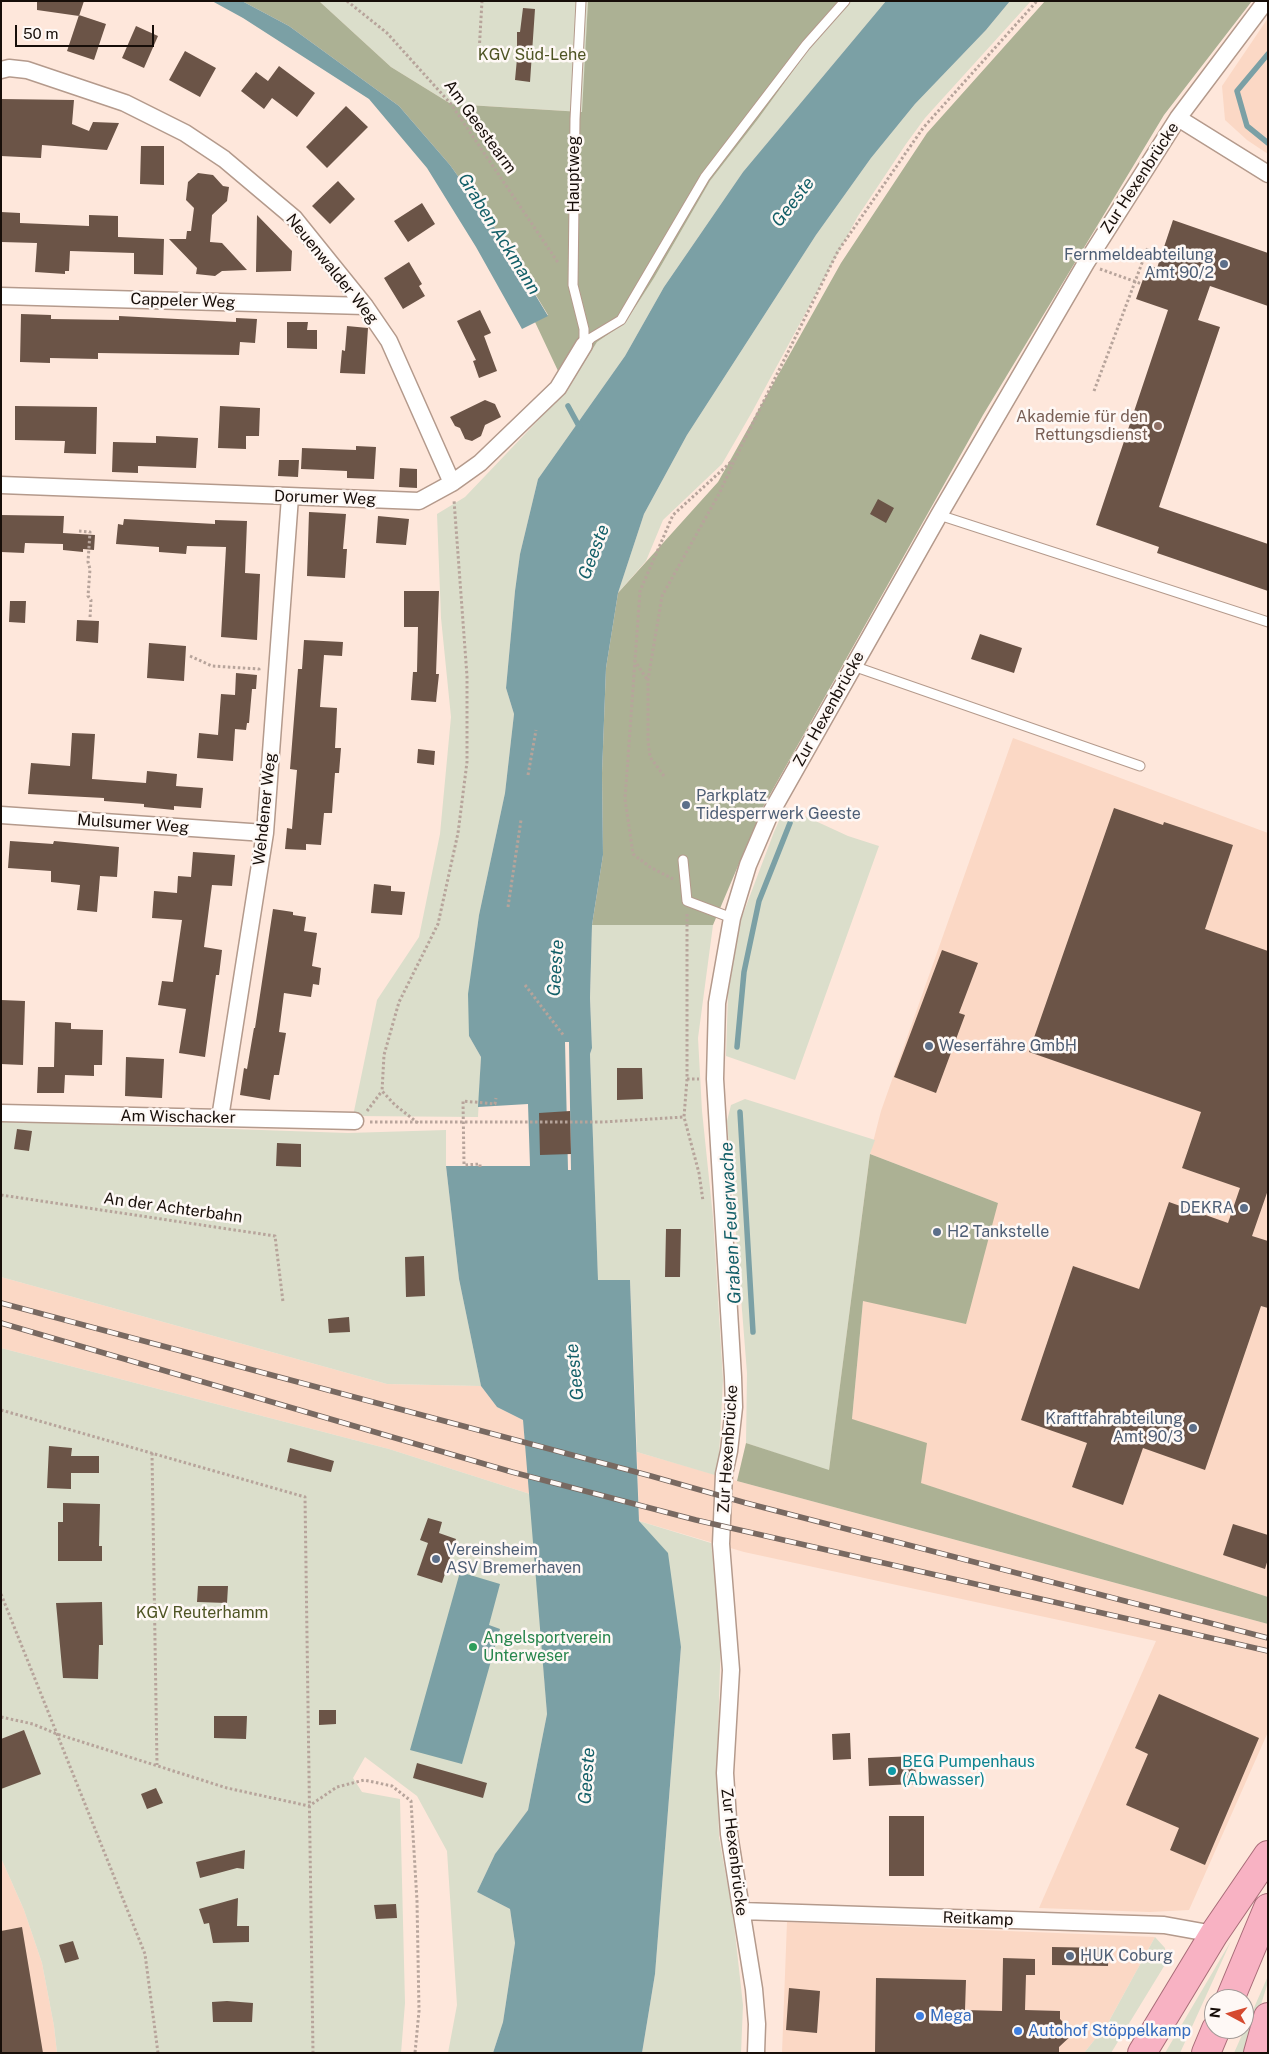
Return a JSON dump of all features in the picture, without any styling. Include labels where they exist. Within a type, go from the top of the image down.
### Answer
[{"type":"highway","points":[[1142,2053],[1214,1934],[1268,1855]]},
{"type":"highway","points":[[1234,1989],[1268,1908]]},
{"type":"highway","points":[[1258,2053],[1268,2017]]},
{"type":"highway","points":[[1206,2053],[1212,2039]]},
{"type":"street","name":"Zur Hexenbrücke","points":[[756,2053],[757,2024],[754,1989],[729,1834],[725,1773],[731,1670],[721,1544],[724,1474],[729,1451],[734,1407],[715,1079],[717,1003],[732,918],[748,865],[769,816],[939,515],[1086,263],[1178,118],[1266,1]]},
{"type":"street","name":"Neuenwalder Weg","points":[[1,70],[9,68],[28,70],[125,103],[185,133],[224,159],[294,218],[365,306],[389,341],[452,484]]},
{"type":"street","points":[[1178,118],[1268,174]]},
{"type":"street","name":"Cappeler Weg","points":[[1,296],[365,306]]},
{"type":"street","name":"Dorumer Weg","points":[[1,485],[419,501],[452,484],[480,463],[558,388],[584,345]]},
{"type":"street","name":"Wehdener Weg","points":[[220,1118],[265,833],[290,497]]},
{"type":"street","name":"Mulsumer Weg","points":[[1,816],[265,833]]},
{"type":"street","name":"Am Wischacker","points":[[1,1113],[355,1121]]},
{"type":"street","name":"Reitkamp","points":[[741,1911],[1164,1925],[1214,1934]]},
{"type":"lane","name":"Hauptweg","points":[[581,1],[575,119],[574,285],[584,329],[584,345]]},
{"type":"lane","points":[[584,345],[591,338],[621,320],[705,177],[806,45],[845,1]]},
{"type":"lane","points":[[939,515],[1268,622]]},
{"type":"lane","points":[[853,666],[1140,766]]},
{"type":"lane","points":[[683,860],[687,901],[732,918]]},
{"type":"path","name":"Am Geestearm","points":[[347,1],[388,33],[451,104],[574,285]]},
{"type":"path","points":[[479,54],[482,1]]},
{"type":"path","points":[[664,776],[650,757],[648,680],[662,596],[720,492],[838,251],[924,128],[1037,1]]},
{"type":"path","points":[[1094,390],[1148,247]]},
{"type":"path","points":[[1086,263],[1105,272],[1142,284]]},
{"type":"path","points":[[685,885],[650,867],[633,854],[625,800],[640,591],[674,515],[735,459]]},
{"type":"path","points":[[355,1121],[366,1112],[382,1091],[384,1055],[399,1002],[438,924],[458,833],[467,762],[467,676],[452,484]]},
{"type":"path","points":[[79,531],[90,532],[88,562],[90,569],[88,596],[91,600],[90,618]]},
{"type":"path","points":[[190,656],[212,666],[259,669],[260,679]]},
{"type":"path","points":[[634,659],[648,680]]},
{"type":"path","points":[[528,775],[536,730]]},
{"type":"path","points":[[508,907],[521,820]]},
{"type":"path","points":[[687,901],[687,1079],[684,1117],[699,1173]]},
{"type":"path","points":[[525,985],[564,1036]]},
{"type":"path","points":[[382,1091],[395,1105],[418,1123]]},
{"type":"path","points":[[480,1167],[480,1164],[464,1165],[463,1101],[496,1104],[496,1098]]},
{"type":"path","points":[[355,1121],[418,1123],[604,1122],[684,1117]]},
{"type":"path","name":"An der Achterbahn","points":[[1,1195],[275,1236],[283,1302]]},
{"type":"path","points":[[1,1410],[305,1497],[313,2053]]},
{"type":"path","points":[[152,1452],[157,1765]]},
{"type":"path","points":[[1,1594],[145,1954],[158,2053]]},
{"type":"path","points":[[1,1717],[33,1724],[57,1734],[227,1788],[309,1806],[337,1787],[364,1780],[392,1786],[411,1801],[417,1901],[419,2011],[415,2053]]},
{"type":"shaded area","points":[[1268,18],[1268,154],[1247,140],[1225,120],[1222,86]]},
{"type":"shaded area","points":[[1013,738],[1268,833],[1268,1597],[920,1483],[852,1419],[863,1301],[998,1203],[870,1154],[881,1111]]},
{"type":"shaded area","points":[[1,1277],[387,1384],[481,1386],[497,1407],[523,1420],[530,1494],[389,1449],[1,1348]]},
{"type":"shaded area","points":[[637,1452],[737,1481],[1268,1624],[1268,1732],[1189,1910],[1150,1912],[1039,1908],[1156,1641],[744,1552],[639,1521]]},
{"type":"shaded area","points":[[1,1858],[24,1910],[42,1963],[57,2053],[1,2053]]},
{"type":"shaded area","points":[[787,1922],[1155,1937],[1108,2023],[1084,2053],[782,2053]]},
{"type":"green space","points":[[242,1],[319,1],[391,67],[451,104],[582,112],[588,1],[851,1],[809,49],[710,181],[654,278],[625,323],[597,342],[567,390],[535,322],[548,315],[495,228],[450,165],[399,106],[289,26]]},
{"type":"green space","name":"KGV Süd-Lehe","points":[[319,1],[588,1],[583,112],[451,104],[391,67]]},
{"type":"green space","points":[[851,1],[886,1],[743,172],[664,287],[625,356],[538,479],[520,554],[515,591],[506,688],[514,714],[505,793],[479,915],[474,950],[469,1036],[481,1057],[478,1117],[353,1116],[377,1000],[419,937],[440,834],[451,717],[441,618],[437,514],[465,497],[567,390],[597,342],[625,323],[654,278],[710,181],[809,49]]},
{"type":"green space","points":[[1010,1],[1031,1],[925,118],[906,144],[858,216],[722,464],[663,520],[646,561],[618,593],[644,514],[687,435],[816,235],[871,158],[915,104],[986,30]]},
{"type":"green space","points":[[1045,1],[1252,1],[1164,115],[983,415],[763,807],[713,925],[592,925],[603,855],[602,773],[606,668],[618,593],[718,482],[841,263],[927,133]]},
{"type":"green space","points":[[785,807],[848,836],[879,846],[795,1080],[726,1056],[728,993],[740,922]]},
{"type":"green space","points":[[592,925],[713,925],[698,1038],[702,1111],[713,1217],[723,1380],[718,1476],[637,1452],[630,1280],[598,1281],[590,1054],[592,1048],[590,998]]},
{"type":"green space","points":[[745,1099],[875,1140],[870,1154],[829,1471],[746,1443],[747,1373],[727,1121],[731,1105]]},
{"type":"green space","points":[[1,1121],[348,1133],[446,1130],[446,1166],[459,1279],[481,1386],[387,1384],[1,1277]]},
{"type":"green space","points":[[870,1154],[998,1203],[966,1324],[863,1301],[852,1419],[927,1443],[921,1483],[1268,1597],[1268,1624],[737,1481],[746,1443],[829,1470]]},
{"type":"green space","name":"KGV Reuterhamm","points":[[1,1348],[389,1449],[530,1494],[547,1714],[528,1810],[495,1854],[477,1892],[510,1909],[515,1943],[503,2022],[493,2053],[448,2053],[457,2005],[447,1851],[417,1796],[365,1757],[353,1778],[362,1792],[400,1799],[405,2003],[401,2053],[57,2053],[42,1963],[24,1910],[1,1858]]},
{"type":"green space","points":[[639,1521],[711,1543],[721,1633],[717,1769],[719,1837],[733,1915],[743,2005],[741,2053],[642,2053],[655,1974],[681,1647]]},
{"type":"green space","points":[[1155,1937],[1165,1948],[1166,1963],[1111,2053],[1084,2053],[1108,2023]]},
{"type":"green space","points":[[1231,1941],[1209,1989],[1204,1989],[1204,2000],[1180,2053],[1165,2053]]},
{"type":"green space","points":[[1268,1976],[1268,1982],[1254,2027],[1254,2008]]},
{"type":"green space","points":[[1240,2039],[1250,2039],[1246,2053],[1234,2053]]},
{"type":"water","points":[[212,1],[242,1],[289,26],[399,106],[450,165],[495,228],[548,316],[522,329],[476,247],[427,168],[369,99],[243,18]]},
{"type":"water","name":"Geeste","points":[[886,1],[1010,1],[986,30],[915,104],[871,158],[816,235],[687,435],[644,514],[618,593],[606,668],[602,773],[603,855],[592,925],[590,998],[592,1048],[590,1054],[598,1280],[630,1280],[639,1521],[668,1553],[681,1647],[655,1974],[642,2053],[493,2053],[503,2022],[515,1943],[510,1909],[477,1892],[495,1854],[528,1810],[547,1714],[523,1420],[497,1407],[481,1386],[459,1279],[446,1166],[530,1166],[528,1104],[478,1107],[481,1057],[469,1036],[468,994],[479,915],[505,793],[514,714],[506,688],[515,591],[520,554],[538,479],[625,356],[664,287],[743,172]],"holes":[[[565,1042],[569,1042],[571,1170],[568,1170]]]},
{"type":"water","points":[[460,1572],[500,1584],[489,1625],[500,1629],[462,1764],[410,1750]]},
{"type":"building","points":[[37,1],[84,1],[79,16],[37,10]]},
{"type":"building","points":[[523,8],[535,9],[530,82],[515,80],[518,48],[517,32],[520,32]]},
{"type":"building","points":[[79,15],[106,24],[94,60],[67,51]]},
{"type":"building","points":[[136,26],[158,36],[144,68],[122,58]]},
{"type":"building","points":[[185,51],[216,68],[200,97],[169,80]]},
{"type":"building","points":[[279,66],[315,93],[297,117],[272,98],[264,109],[241,91],[256,72],[268,81]]},
{"type":"building","points":[[1,99],[74,100],[72,124],[89,131],[93,122],[119,123],[107,150],[42,145],[41,158],[1,156]]},
{"type":"building","points":[[346,106],[368,127],[327,168],[306,147]]},
{"type":"building","points":[[141,146],[164,146],[164,185],[140,184]]},
{"type":"building","points":[[198,173],[213,175],[223,186],[229,187],[227,201],[212,215],[210,242],[222,243],[247,270],[222,271],[215,276],[196,274],[197,268],[169,239],[186,239],[187,231],[191,231],[194,208],[186,200],[188,182]]},
{"type":"building","points":[[338,181],[355,199],[330,224],[312,206]]},
{"type":"building","points":[[422,203],[435,224],[408,242],[394,221]]},
{"type":"building","points":[[1,212],[20,213],[20,223],[89,226],[89,215],[118,216],[118,237],[164,239],[163,275],[134,274],[134,253],[70,251],[69,271],[65,271],[65,274],[35,272],[37,243],[1,242]]},
{"type":"building","points":[[257,215],[292,251],[291,271],[256,272]]},
{"type":"building","points":[[1173,220],[1268,253],[1268,306],[1210,286],[1198,320],[1220,327],[1159,507],[1268,544],[1268,591],[1157,553],[1159,547],[1096,525],[1168,310],[1136,299],[1148,265],[1157,268]]},
{"type":"building","points":[[409,262],[422,284],[419,286],[425,296],[403,309],[384,278]]},
{"type":"building","points":[[480,310],[491,333],[484,336],[497,371],[479,378],[473,361],[476,360],[457,321]]},
{"type":"building","points":[[21,314],[51,315],[51,319],[119,320],[119,316],[236,322],[236,318],[257,319],[255,343],[240,342],[239,355],[98,353],[98,359],[50,358],[50,363],[20,362]]},
{"type":"building","points":[[287,322],[308,322],[307,330],[317,330],[317,349],[287,348]]},
{"type":"building","points":[[347,326],[368,328],[365,374],[340,373],[342,350],[345,351]]},
{"type":"building","points":[[485,400],[495,404],[501,417],[485,425],[481,436],[472,441],[465,439],[460,428],[455,426],[450,417]]},
{"type":"building","points":[[15,406],[97,407],[96,454],[64,453],[65,441],[15,440]]},
{"type":"building","points":[[220,406],[260,408],[259,436],[246,436],[246,449],[218,448]]},
{"type":"building","points":[[156,436],[198,438],[196,468],[138,466],[138,473],[112,472],[113,442],[156,443]]},
{"type":"building","points":[[356,446],[376,447],[374,479],[347,478],[347,471],[301,469],[302,448],[356,450]]},
{"type":"building","points":[[279,460],[299,460],[298,477],[278,476]]},
{"type":"building","points":[[400,468],[417,469],[417,488],[399,487]]},
{"type":"building","points":[[878,499],[894,508],[886,523],[870,514]]},
{"type":"building","points":[[309,512],[346,514],[343,549],[347,549],[345,578],[307,576]]},
{"type":"building","points":[[1,515],[64,516],[63,533],[95,535],[94,550],[83,549],[83,552],[63,550],[63,544],[25,543],[24,553],[1,552]]},
{"type":"building","points":[[378,516],[409,519],[406,545],[376,543]]},
{"type":"building","points":[[124,519],[215,524],[215,520],[247,521],[245,573],[260,574],[257,640],[221,637],[226,547],[187,546],[186,554],[159,552],[159,547],[116,544],[118,524],[123,525]]},
{"type":"building","points":[[404,591],[439,591],[436,674],[439,674],[436,702],[411,700],[413,672],[417,672],[418,627],[404,627]]},
{"type":"building","points":[[10,601],[26,601],[25,623],[9,622]]},
{"type":"building","points":[[77,620],[99,621],[98,643],[76,641]]},
{"type":"building","points":[[980,634],[1022,648],[1014,673],[971,659]]},
{"type":"building","points":[[304,640],[343,642],[342,656],[324,655],[320,707],[337,708],[335,748],[341,748],[339,773],[335,773],[332,813],[324,813],[321,845],[306,844],[306,850],[285,849],[287,828],[292,829],[297,770],[290,769],[298,669],[302,669]]},
{"type":"building","points":[[149,643],[186,646],[184,681],[147,678]]},
{"type":"building","points":[[236,673],[257,675],[256,689],[252,689],[249,723],[247,723],[246,730],[235,729],[233,761],[197,758],[199,733],[218,735],[221,694],[235,695]]},
{"type":"building","points":[[72,733],[95,734],[92,779],[146,783],[147,771],[177,774],[176,786],[203,788],[201,808],[174,806],[174,810],[144,807],[144,804],[104,801],[104,798],[28,794],[31,763],[70,766]]},
{"type":"building","points":[[418,749],[435,751],[434,765],[417,763]]},
{"type":"building","points":[[1114,808],[1163,825],[1164,822],[1233,845],[1205,929],[1268,951],[1268,1190],[1252,1236],[1268,1241],[1268,1308],[1261,1306],[1205,1470],[1143,1448],[1123,1505],[1072,1487],[1087,1443],[1021,1420],[1073,1266],[1139,1289],[1169,1202],[1228,1223],[1240,1188],[1182,1168],[1201,1112],[1029,1052]]},
{"type":"building","points":[[10,841],[53,844],[54,841],[119,847],[117,877],[100,876],[97,912],[77,910],[80,885],[51,882],[51,871],[8,868]]},
{"type":"building","points":[[193,852],[235,855],[232,886],[212,885],[204,947],[222,950],[219,975],[216,975],[205,1057],[179,1053],[186,1009],[158,1005],[162,981],[173,982],[182,920],[152,918],[154,891],[177,893],[178,876],[191,877]]},
{"type":"building","points":[[374,884],[391,886],[391,891],[405,892],[402,915],[371,913]]},
{"type":"building","points":[[273,909],[293,912],[293,915],[306,917],[304,931],[317,933],[312,966],[321,968],[319,985],[313,984],[311,997],[284,993],[279,1032],[286,1033],[279,1075],[274,1075],[270,1100],[240,1095],[244,1068],[247,1069],[255,1028]]},
{"type":"building","name":"Weserfähre GmbH","points":[[942,950],[978,963],[959,1013],[965,1015],[936,1093],[894,1077]]},
{"type":"building","points":[[1,1000],[25,1001],[23,1065],[1,1064]]},
{"type":"building","points":[[55,1022],[71,1023],[71,1029],[103,1030],[102,1065],[94,1065],[94,1076],[65,1075],[64,1093],[37,1093],[38,1067],[54,1067]]},
{"type":"building","points":[[126,1057],[164,1059],[162,1098],[125,1096]]},
{"type":"building","points":[[617,1068],[642,1068],[643,1099],[617,1100]]},
{"type":"building","points":[[570,1111],[571,1154],[540,1155],[539,1113]]},
{"type":"building","points":[[17,1129],[32,1131],[29,1151],[14,1149]]},
{"type":"building","points":[[277,1143],[301,1144],[301,1167],[276,1166]]},
{"type":"building","points":[[666,1229],[681,1229],[680,1277],[665,1277]]},
{"type":"building","points":[[424,1256],[425,1296],[406,1297],[405,1257]]},
{"type":"building","points":[[349,1317],[350,1332],[329,1333],[328,1319]]},
{"type":"building","points":[[49,1446],[72,1448],[71,1456],[99,1456],[99,1473],[71,1473],[71,1489],[47,1488]]},
{"type":"building","points":[[290,1448],[334,1461],[331,1472],[287,1462]]},
{"type":"building","points":[[63,1503],[100,1504],[99,1546],[102,1546],[102,1561],[58,1561],[58,1522],[63,1522]]},
{"type":"building","name":"Vereinsheim ASV Bremerhaven","points":[[428,1518],[442,1522],[439,1533],[456,1539],[442,1583],[417,1575],[428,1543],[420,1540]]},
{"type":"building","points":[[1233,1524],[1268,1535],[1268,1559],[1265,1569],[1223,1555]]},
{"type":"building","points":[[198,1586],[228,1586],[227,1603],[197,1602]]},
{"type":"building","points":[[102,1602],[103,1645],[99,1645],[98,1679],[63,1678],[56,1603]]},
{"type":"building","points":[[1159,1694],[1259,1738],[1205,1865],[1170,1850],[1179,1828],[1126,1805],[1148,1754],[1135,1748]]},
{"type":"building","points":[[319,1710],[336,1710],[336,1724],[319,1725]]},
{"type":"building","points":[[214,1716],[247,1716],[246,1739],[214,1738]]},
{"type":"building","points":[[24,1730],[41,1774],[1,1789],[1,1739]]},
{"type":"building","points":[[850,1733],[851,1759],[833,1760],[832,1734]]},
{"type":"building","name":"BEG Pumpenhaus (Abwasser)","points":[[915,1756],[916,1784],[869,1786],[868,1758]]},
{"type":"building","points":[[417,1763],[487,1783],[483,1798],[413,1778]]},
{"type":"building","points":[[156,1788],[163,1803],[147,1809],[141,1794]]},
{"type":"building","points":[[889,1816],[924,1816],[924,1876],[889,1876]]},
{"type":"building","points":[[245,1850],[244,1869],[237,1868],[200,1878],[196,1862]]},
{"type":"building","points":[[238,1898],[237,1926],[249,1926],[249,1942],[213,1943],[209,1923],[204,1924],[199,1909]]},
{"type":"building","points":[[396,1904],[397,1918],[376,1919],[374,1905]]},
{"type":"building","points":[[22,1927],[43,2053],[1,2053],[1,1931]]},
{"type":"building","points":[[73,1941],[79,1959],[65,1963],[59,1945]]},
{"type":"building","points":[[1052,1947],[1109,1948],[1108,1966],[1052,1965]]},
{"type":"building","points":[[1003,1958],[1035,1959],[1035,1975],[1026,1975],[1025,2010],[1060,2011],[1060,2019],[1074,2033],[1059,2047],[1059,2053],[875,2053],[876,1978],[966,1980],[965,2010],[1002,2011]]},
{"type":"building","points":[[789,1988],[820,1991],[817,2033],[786,2030]]},
{"type":"building","points":[[212,2002],[253,2003],[252,2022],[213,2022]]},
{"type":"waterway","name":"Graben Feuerwache","points":[[1268,54],[1237,91],[1247,126],[1268,143]]},
{"type":"waterway","name":"Graben Ackmann","points":[[568,406],[580,428]]},
{"type":"waterway","name":"Graben Feuerwache","points":[[737,1047],[744,972],[759,901],[790,823]]},
{"type":"waterway","name":"Graben Feuerwache","points":[[740,1112],[753,1332]]},
{"type":"railway","points":[[1,1303],[746,1503],[1268,1638]]},
{"type":"railway","points":[[1,1323],[512,1472],[696,1520],[1268,1651]]},
{"type":"place","name":"Fernmeldeabteilung Amt 90/2","points":[[1224,264]]},
{"type":"place","name":"Akademie für den Rettungsdienst","points":[[1158,426]]},
{"type":"place","name":"Parkplatz Tidesperrwerk Geeste","points":[[686,805]]},
{"type":"place","name":"Weserfähre GmbH","points":[[929,1046]]},
{"type":"place","name":"DEKRA","points":[[1244,1208]]},
{"type":"place","name":"H2 Tankstelle","points":[[937,1232]]},
{"type":"place","name":"Kraftfahrabteilung Amt 90/3","points":[[1193,1428]]},
{"type":"place","name":"Vereinsheim ASV Bremerhaven","points":[[436,1559]]},
{"type":"place","name":"Angelsportverein Unterweser","points":[[473,1647]]},
{"type":"place","name":"BEG Pumpenhaus (Abwasser)","points":[[892,1771]]},
{"type":"place","name":"HUK Coburg","points":[[1070,1956]]},
{"type":"place","name":"Mega","points":[[920,2016]]},
{"type":"place","name":"Autohof Stöppelkamp","points":[[1018,2031]]}]
